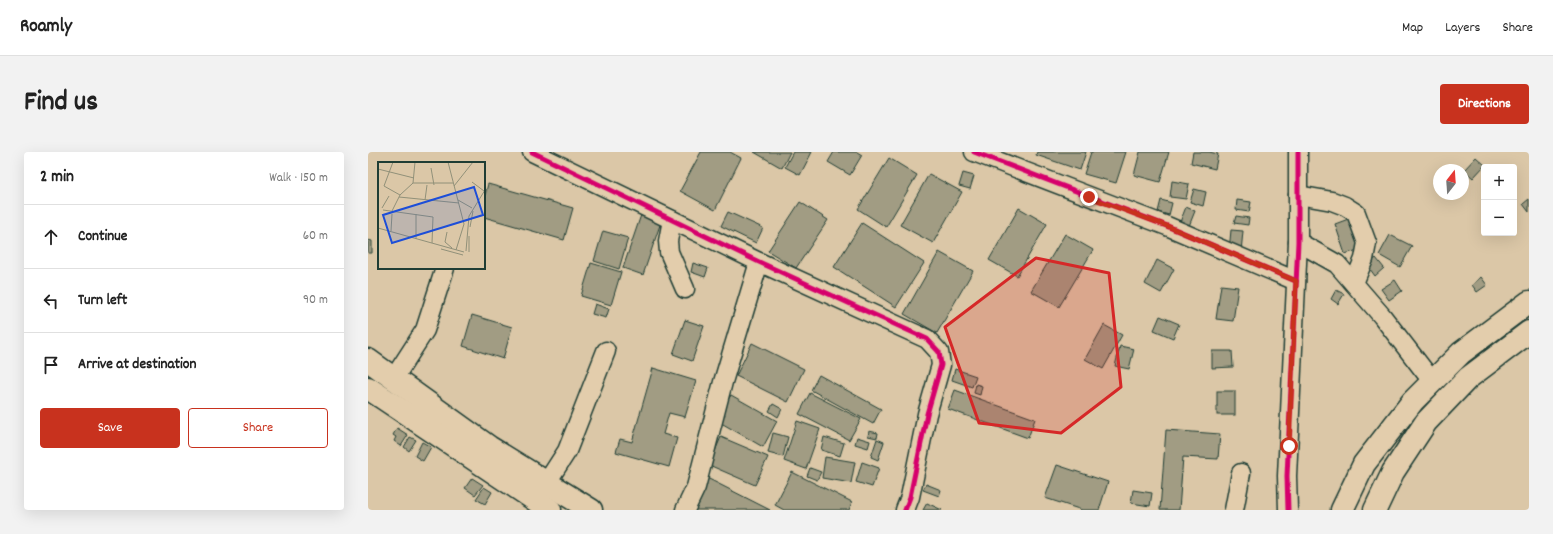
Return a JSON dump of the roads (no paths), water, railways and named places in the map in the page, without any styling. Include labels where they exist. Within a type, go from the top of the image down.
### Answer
[{"type":"main road","points":[[1342,510],[1364,464],[1413,401],[1461,353],[1529,302]]},
{"type":"main road","points":[[1374,510],[1393,472],[1426,422],[1468,378],[1529,332]]},
{"type":"main road","points":[[368,360],[489,447],[591,510]]},
{"type":"main road","points":[[368,388],[550,510]]},
{"type":"street","points":[[532,152],[759,262],[927,339],[939,352],[940,365],[926,414],[910,497],[906,510]]},
{"type":"street","points":[[974,152],[1167,226],[1296,281]]},
{"type":"street","points":[[1288,510],[1287,476],[1298,242],[1298,152]]},
{"type":"street","points":[[1298,195],[1332,201],[1345,206],[1356,213],[1367,243],[1364,259],[1354,283]]},
{"type":"street","points":[[672,220],[668,241],[669,252],[685,289]]},
{"type":"street","points":[[1298,242],[1337,264],[1382,316],[1432,381]]},
{"type":"street","points":[[685,510],[696,487],[723,382],[759,262]]},
{"type":"street","points":[[394,378],[425,330],[445,269]]},
{"type":"street","points":[[547,482],[567,451],[606,351]]},
{"type":"street","points":[[1234,510],[1241,473]]}]
